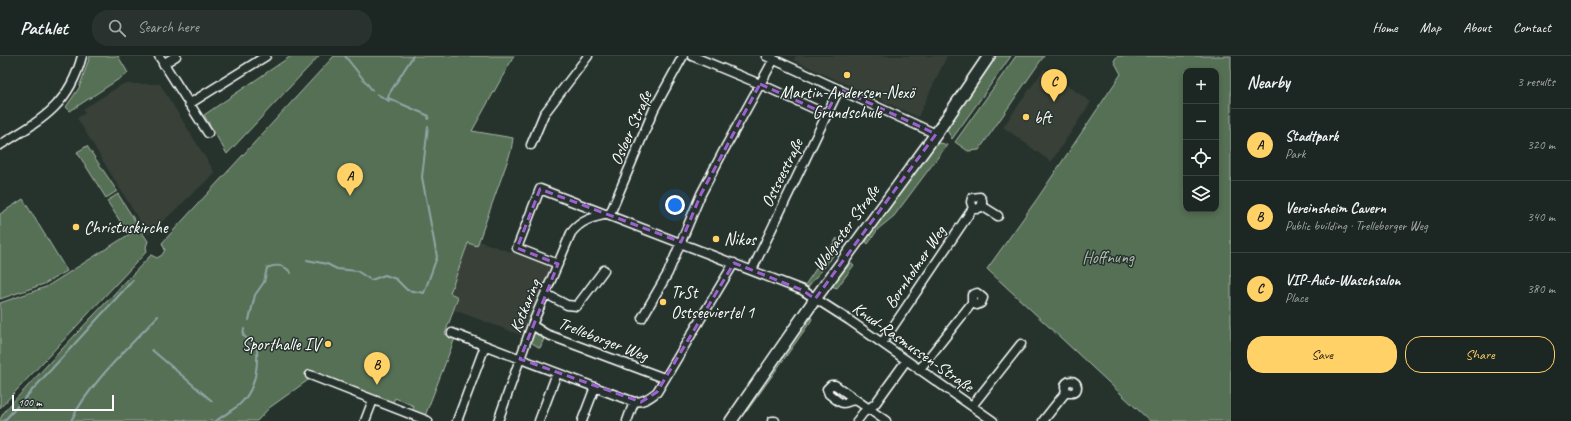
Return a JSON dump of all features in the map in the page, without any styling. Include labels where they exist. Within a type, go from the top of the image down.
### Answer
[{"type":"main road","name":"Wolgaster Straße","points":[[731,421],[815,299],[936,134],[989,56]]},
{"type":"street","points":[[0,145],[40,120],[62,101],[77,73],[82,56]]},
{"type":"street","points":[[158,56],[208,133]]},
{"type":"street","points":[[164,64],[176,56]]},
{"type":"street","points":[[189,104],[266,56]]},
{"type":"street","points":[[531,145],[544,114],[588,56]]},
{"type":"street","name":"Osloer Straße","points":[[610,214],[654,109],[683,56]]},
{"type":"street","points":[[692,56],[760,84],[826,114]]},
{"type":"street","points":[[642,318],[668,273],[701,194],[760,84],[770,58],[936,134]]},
{"type":"street","name":"Ostseestraße","points":[[752,270],[839,89]]},
{"type":"street","name":"Knud-Rasmussen-Straße","points":[[540,189],[610,214],[802,290],[882,342],[906,361],[993,421]]},
{"type":"street","name":"Kotkaring","points":[[540,189],[517,248],[558,264]]},
{"type":"street","name":"Bornholmer Weg","points":[[882,342],[973,208],[977,209],[982,206],[998,216]]},
{"type":"street","name":"Kotkaring","points":[[520,359],[532,325],[571,233],[577,225],[593,217],[610,214]]},
{"type":"street","points":[[452,333],[634,402],[641,402],[649,399],[657,392],[734,263]]},
{"type":"street","points":[[546,294],[567,305],[577,306],[604,270]]},
{"type":"street","points":[[919,370],[972,303]]},
{"type":"street","name":"Trelleborger Weg","points":[[532,325],[546,334],[664,378]]},
{"type":"street","points":[[972,406],[1021,344]]},
{"type":"street","points":[[457,421],[485,346]]},
{"type":"street","points":[[498,421],[520,359]]},
{"type":"street","points":[[857,421],[875,404],[906,361]]},
{"type":"street","points":[[539,421],[557,373]]},
{"type":"street","points":[[310,375],[428,421]]},
{"type":"street","points":[[582,421],[595,387]]},
{"type":"street","points":[[1043,421],[1066,392]]},
{"type":"street","points":[[365,421],[373,400]]},
{"type":"street","points":[[856,400],[886,421]]},
{"type":"street","points":[[627,421],[634,402]]},
{"type":"highlighted area","points":[[760,84],[826,114],[839,89],[936,134],[815,299],[802,290],[734,263],[657,392],[641,402],[520,359],[558,264],[517,248],[540,189],[681,242],[701,194]]},
{"type":"shaded area","points":[[796,56],[947,56],[918,117],[793,60]]},
{"type":"shaded area","points":[[1044,69],[1091,102],[1051,162],[1003,127]]},
{"type":"shaded area","points":[[123,84],[160,84],[215,173],[148,235],[77,118],[85,113],[83,109]]},
{"type":"shaded area","points":[[479,241],[554,267],[524,333],[521,335],[454,310],[458,297],[450,294],[468,243],[477,246]]},
{"type":"green space","points":[[90,56],[118,56],[128,73],[70,111],[66,107],[79,88]]},
{"type":"green space","points":[[291,56],[319,56],[227,154],[204,115]]},
{"type":"green space","points":[[334,56],[514,56],[472,131],[513,138],[511,151],[477,246],[468,243],[450,293],[458,297],[445,334],[455,338],[425,416],[412,412],[414,406],[395,398],[392,404],[311,378],[269,408],[257,421],[0,421],[3,413],[11,404],[151,255],[157,258],[162,255],[165,250],[162,243]]},
{"type":"green space","points":[[994,56],[1011,56],[952,139],[947,130],[947,125]]},
{"type":"green space","points":[[1016,56],[1044,56],[979,150],[968,151],[955,142]]},
{"type":"green space","name":"Hoffnung","points":[[1117,56],[1231,56],[1231,421],[1150,421],[987,269],[1037,199],[1121,74],[1114,61]]},
{"type":"green space","points":[[941,143],[947,145],[894,216],[878,229],[868,244],[866,242],[874,224],[934,144]]},
{"type":"green space","points":[[87,146],[117,191],[106,198],[77,152]]},
{"type":"green space","points":[[118,194],[137,224],[127,232],[107,201]]},
{"type":"green space","points":[[23,199],[67,271],[44,284],[0,299],[0,214]]},
{"type":"green space","points":[[139,228],[148,241],[146,247],[147,251],[0,408],[0,303],[46,287]]},
{"type":"green space","points":[[837,238],[835,252],[808,287],[805,285]]},
{"type":"green space","points":[[851,263],[854,265],[837,288],[831,286]]},
{"type":"green space","points":[[809,317],[812,318],[811,321],[747,411],[744,412]]},
{"type":"green space","points":[[534,330],[545,336],[540,348],[529,341]]},
{"type":"waterway","points":[[345,56],[372,90]]},
{"type":"waterway","points":[[413,56],[388,98],[429,116],[428,119]]},
{"type":"waterway","points":[[377,94],[389,101]]},
{"type":"waterway","points":[[307,260],[327,264],[337,269],[357,271],[371,280],[385,275],[396,279],[407,290],[424,293],[437,257],[422,177],[428,126]]},
{"type":"waterway","points":[[249,320],[255,295],[264,282],[267,268],[280,266],[286,268],[291,273]]},
{"type":"waterway","points":[[4,421],[133,280]]},
{"type":"waterway","points":[[71,421],[78,407],[99,380],[158,316]]},
{"type":"waterway","points":[[216,421],[240,404],[249,392],[252,385],[257,363],[257,348],[243,335],[244,329]]},
{"type":"waterway","points":[[152,350],[212,401]]},
{"type":"waterway","points":[[178,420],[186,421]]},
{"type":"place","name":"Martin-Andersen-Nexö Grundschule","points":[[847,75]]},
{"type":"place","name":"VIP-Auto-Waschsalon","points":[[1054,102]]},
{"type":"place","name":"bft","points":[[1026,117]]},
{"type":"place","name":"Stadtpark","points":[[350,196]]},
{"type":"place","name":"Christuskirche","points":[[76,227]]},
{"type":"place","name":"Nikos","points":[[716,239]]},
{"type":"place","name":"TrSt Ostseeviertel 1","points":[[663,302]]},
{"type":"place","name":"Sporthalle IV","points":[[328,344]]},
{"type":"place","name":"Vereinsheim Cavern","points":[[377,385]]}]
